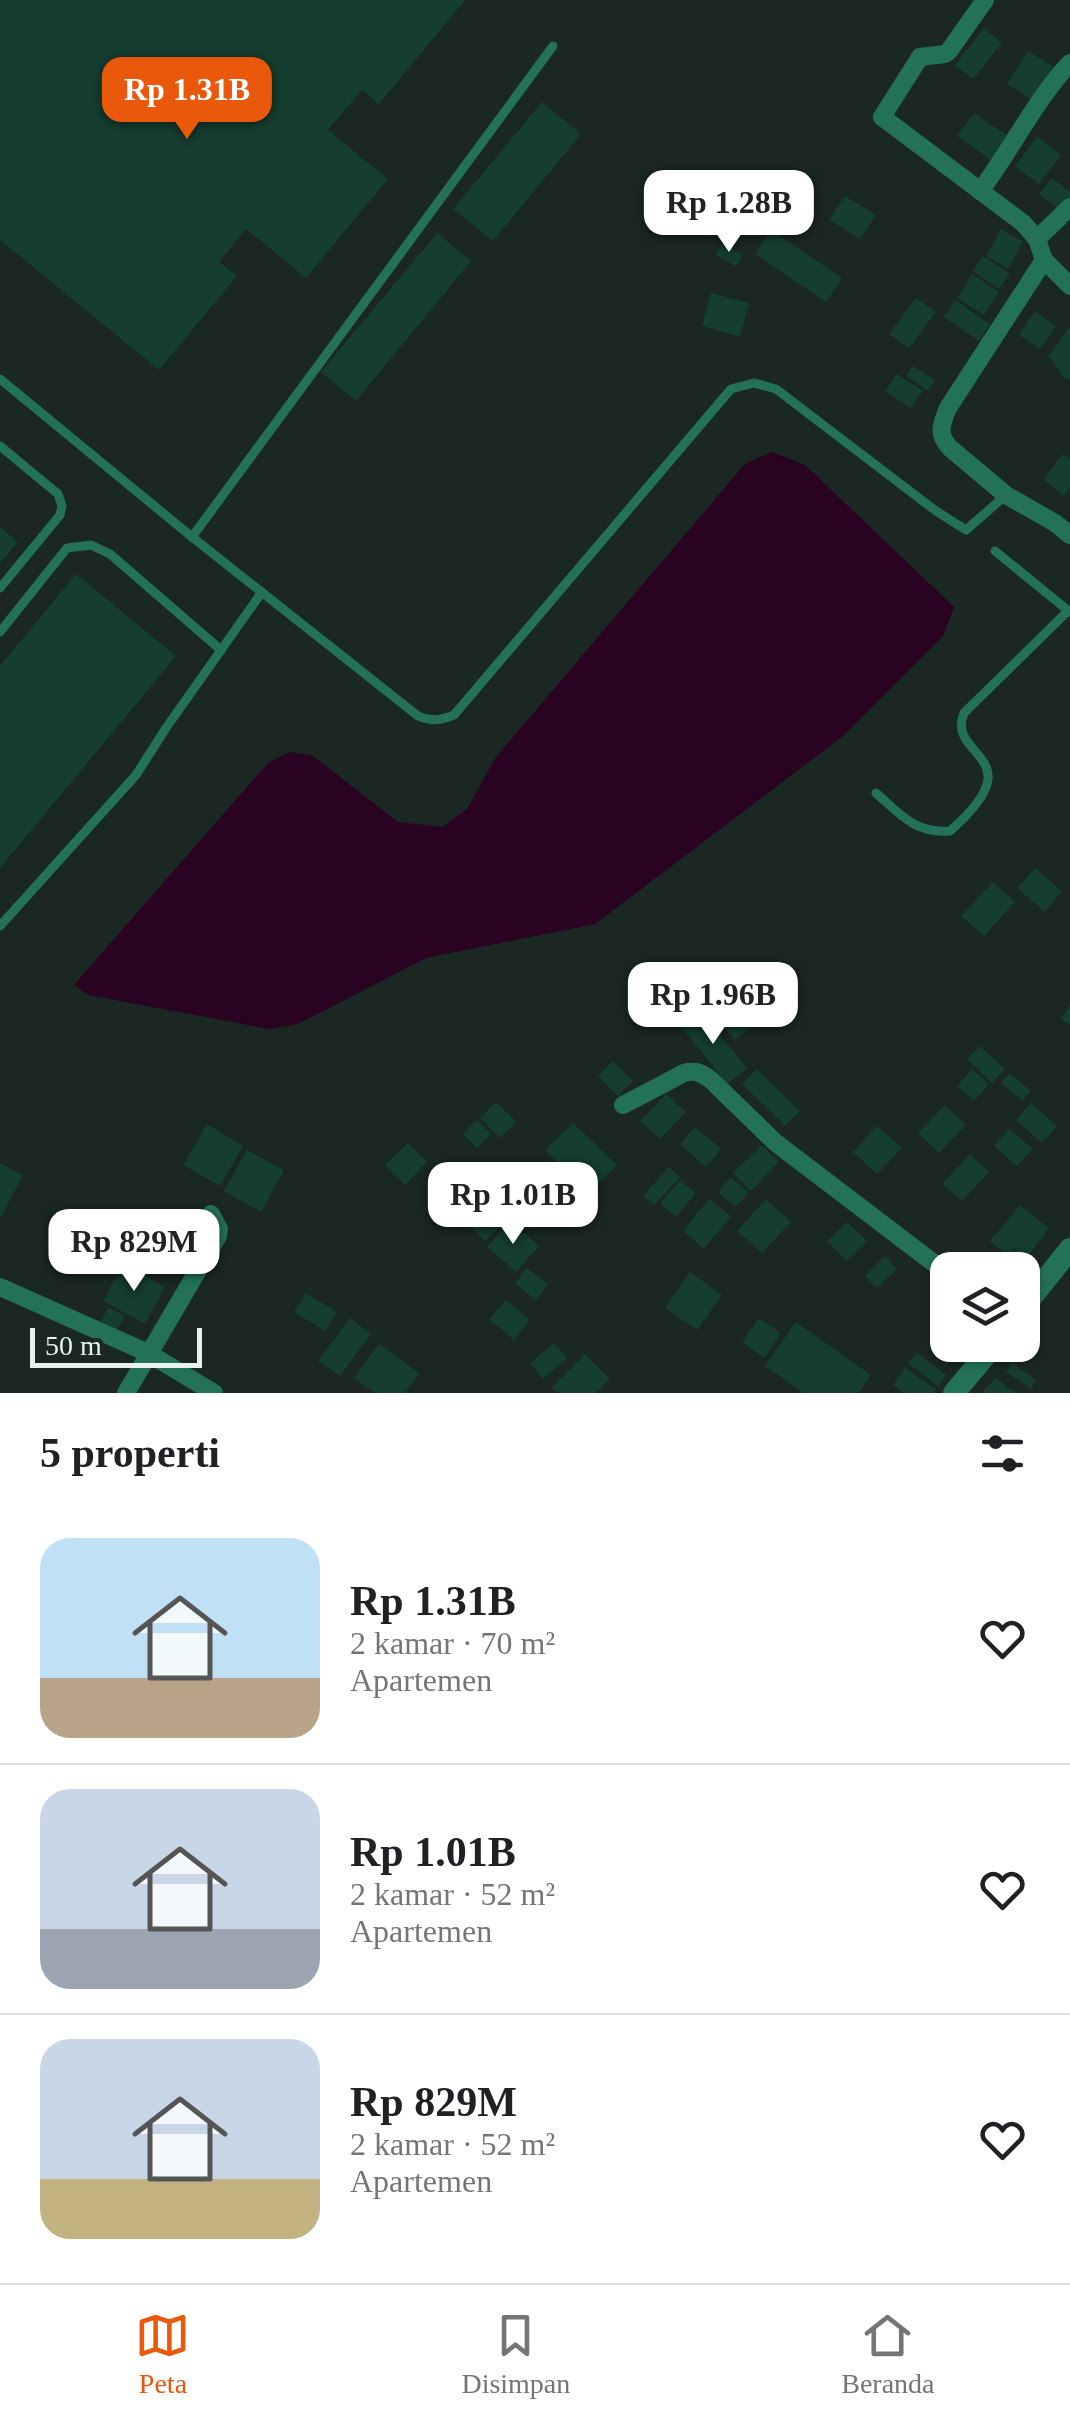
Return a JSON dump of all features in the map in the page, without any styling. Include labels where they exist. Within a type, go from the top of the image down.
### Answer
[{"type":"street","points":[[986,0],[949,51],[920,58],[882,116],[1009,211],[1037,239],[1044,260],[1070,286]]},
{"type":"street","points":[[980,190],[1070,62]]},
{"type":"street","points":[[1037,239],[1070,207]]},
{"type":"street","points":[[1044,260],[948,408],[941,437],[1006,495],[1070,535]]},
{"type":"street","points":[[623,1105],[684,1073],[701,1073],[776,1143],[930,1260]]},
{"type":"street","points":[[126,1393],[218,1236],[217,1222],[210,1214]]},
{"type":"street","points":[[1040,1286],[1070,1249]]},
{"type":"street","points":[[0,1287],[148,1353],[214,1393]]},
{"type":"street","points":[[954,1393],[980,1362]]},
{"type":"lane","points":[[192,537],[553,46]]},
{"type":"lane","points":[[0,379],[418,716],[436,720],[454,715],[731,389],[754,383],[776,389],[966,530],[1006,495]]},
{"type":"lane","points":[[0,446],[58,494],[62,506],[60,514],[0,588]]},
{"type":"lane","points":[[0,632],[67,548],[91,545],[110,554],[221,650]]},
{"type":"lane","points":[[876,793],[922,830],[950,831],[982,796],[989,769],[961,732],[964,713],[1069,611],[994,551]]},
{"type":"lane","points":[[0,926],[136,775],[262,592]]},
{"type":"shaded area","points":[[772,452],[805,465],[954,607],[943,636],[843,736],[595,924],[426,958],[298,1024],[270,1029],[88,995],[74,985],[269,762],[290,752],[313,756],[398,822],[442,827],[467,809],[496,757],[745,464]]},
{"type":"building","points":[[0,0],[465,0],[379,104],[362,90],[328,130],[388,179],[306,278],[246,229],[219,262],[237,276],[159,370],[0,240]]},
{"type":"building","points":[[984,28],[1002,43],[973,79],[955,65]]},
{"type":"building","points":[[1028,51],[1057,69],[1036,102],[1007,84]]},
{"type":"building","points":[[542,102],[581,134],[493,241],[453,209]]},
{"type":"building","points":[[974,113],[1012,139],[995,163],[957,136]]},
{"type":"building","points":[[1037,137],[1061,155],[1039,184],[1015,166]]},
{"type":"building","points":[[1052,178],[1070,192],[1060,210],[1039,194]]},
{"type":"building","points":[[845,196],[876,215],[860,239],[829,220]]},
{"type":"building","points":[[1001,229],[1023,241],[1008,269],[986,256]]},
{"type":"building","points":[[771,230],[842,278],[826,302],[755,254]]},
{"type":"building","points":[[437,233],[471,261],[356,401],[321,372]]},
{"type":"building","points":[[723,243],[743,255],[736,267],[715,254]]},
{"type":"building","points":[[983,256],[1010,274],[999,289],[973,271]]},
{"type":"building","points":[[972,274],[999,292],[984,315],[957,298]]},
{"type":"building","points":[[711,293],[749,303],[740,337],[702,326]]},
{"type":"building","points":[[916,298],[936,312],[909,348],[889,334]]},
{"type":"building","points":[[955,300],[990,324],[979,341],[944,317]]},
{"type":"building","points":[[1035,311],[1056,326],[1040,349],[1019,335]]},
{"type":"building","points":[[1070,326],[1070,379],[1064,378],[1049,356]]},
{"type":"building","points":[[913,366],[935,380],[928,391],[906,376]]},
{"type":"building","points":[[897,374],[923,391],[910,408],[885,391]]},
{"type":"building","points":[[1063,454],[1070,460],[1070,488],[1064,496],[1043,479]]},
{"type":"building","points":[[0,527],[18,542],[0,563]]},
{"type":"building","points":[[76,574],[176,656],[0,868],[0,666]]},
{"type":"building","points":[[1035,868],[1062,891],[1045,912],[1017,888]]},
{"type":"building","points":[[993,882],[1015,902],[984,936],[961,916]]},
{"type":"building","points":[[728,1000],[749,1029],[734,1040],[713,1011]]},
{"type":"building","points":[[1070,1005],[1070,1025],[1061,1019]]},
{"type":"building","points":[[699,1010],[747,1068],[727,1084],[680,1025]]},
{"type":"building","points":[[980,1046],[1005,1069],[992,1083],[967,1059]]},
{"type":"building","points":[[613,1061],[633,1081],[618,1096],[598,1076]]},
{"type":"building","points":[[757,1069],[800,1111],[785,1126],[742,1084]]},
{"type":"building","points":[[972,1069],[989,1084],[974,1101],[957,1086]]},
{"type":"building","points":[[1010,1073],[1031,1091],[1022,1101],[1001,1083]]},
{"type":"building","points":[[666,1094],[686,1112],[660,1139],[640,1121]]},
{"type":"building","points":[[496,1102],[517,1122],[500,1138],[480,1118]]},
{"type":"building","points":[[1031,1103],[1057,1126],[1042,1143],[1016,1120]]},
{"type":"building","points":[[945,1105],[966,1125],[939,1153],[918,1133]]},
{"type":"building","points":[[477,1120],[491,1134],[477,1148],[463,1134]]},
{"type":"building","points":[[573,1123],[617,1165],[588,1193],[545,1150]]},
{"type":"building","points":[[207,1124],[243,1146],[220,1186],[183,1165]]},
{"type":"building","points":[[877,1126],[902,1148],[877,1174],[853,1152]]},
{"type":"building","points":[[695,1127],[721,1149],[706,1167],[680,1144]]},
{"type":"building","points":[[1009,1129],[1033,1149],[1017,1166],[994,1146]]},
{"type":"building","points":[[408,1143],[427,1162],[405,1185],[385,1165]]},
{"type":"building","points":[[762,1145],[779,1162],[751,1191],[733,1173]]},
{"type":"building","points":[[247,1150],[284,1170],[261,1212],[224,1191]]},
{"type":"building","points":[[970,1154],[989,1172],[962,1201],[942,1184]]},
{"type":"building","points":[[0,1163],[23,1175],[0,1219]]},
{"type":"building","points":[[669,1167],[680,1177],[654,1205],[643,1196]]},
{"type":"building","points":[[731,1177],[749,1193],[735,1207],[718,1192]]},
{"type":"building","points":[[466,1178],[486,1198],[465,1219],[445,1199]]},
{"type":"building","points":[[680,1180],[696,1193],[676,1217],[660,1204]]},
{"type":"building","points":[[709,1199],[731,1216],[704,1249],[683,1231]]},
{"type":"building","points":[[766,1199],[791,1222],[762,1253],[737,1231]]},
{"type":"building","points":[[492,1202],[508,1218],[485,1241],[469,1225]]},
{"type":"building","points":[[1020,1205],[1049,1228],[1031,1252],[1013,1252],[1021,1241],[1011,1252],[1003,1252],[990,1241]]},
{"type":"building","points":[[65,1219],[90,1230],[73,1268],[48,1257]]},
{"type":"building","points":[[510,1221],[539,1246],[516,1272],[487,1247]]},
{"type":"building","points":[[847,1222],[867,1241],[847,1261],[827,1241]]},
{"type":"building","points":[[885,1256],[897,1269],[877,1288],[865,1276]]},
{"type":"building","points":[[123,1264],[165,1287],[145,1324],[103,1301]]},
{"type":"building","points":[[526,1268],[548,1284],[536,1300],[515,1284]]},
{"type":"building","points":[[690,1272],[722,1295],[697,1330],[665,1308]]},
{"type":"building","points":[[306,1293],[337,1312],[325,1331],[294,1312]]},
{"type":"building","points":[[506,1300],[530,1320],[514,1340],[489,1319]]},
{"type":"building","points":[[108,1307],[125,1316],[117,1330],[101,1322]]},
{"type":"building","points":[[350,1318],[371,1334],[340,1376],[318,1361]]},
{"type":"building","points":[[759,1318],[781,1333],[764,1358],[742,1342]]},
{"type":"building","points":[[796,1322],[871,1375],[858,1393],[803,1393],[765,1366]]},
{"type":"building","points":[[554,1343],[567,1358],[543,1379],[530,1363]]},
{"type":"building","points":[[379,1344],[419,1373],[405,1393],[375,1393],[354,1378]]},
{"type":"building","points":[[917,1353],[946,1375],[938,1386],[908,1363]]},
{"type":"building","points":[[585,1354],[610,1379],[596,1393],[558,1393],[552,1387]]},
{"type":"building","points":[[1012,1363],[1036,1380],[1031,1389],[1006,1372]]},
{"type":"building","points":[[905,1368],[936,1389],[933,1393],[904,1393],[893,1385]]},
{"type":"building","points":[[996,1377],[1009,1389],[1017,1393],[982,1393]]}]
